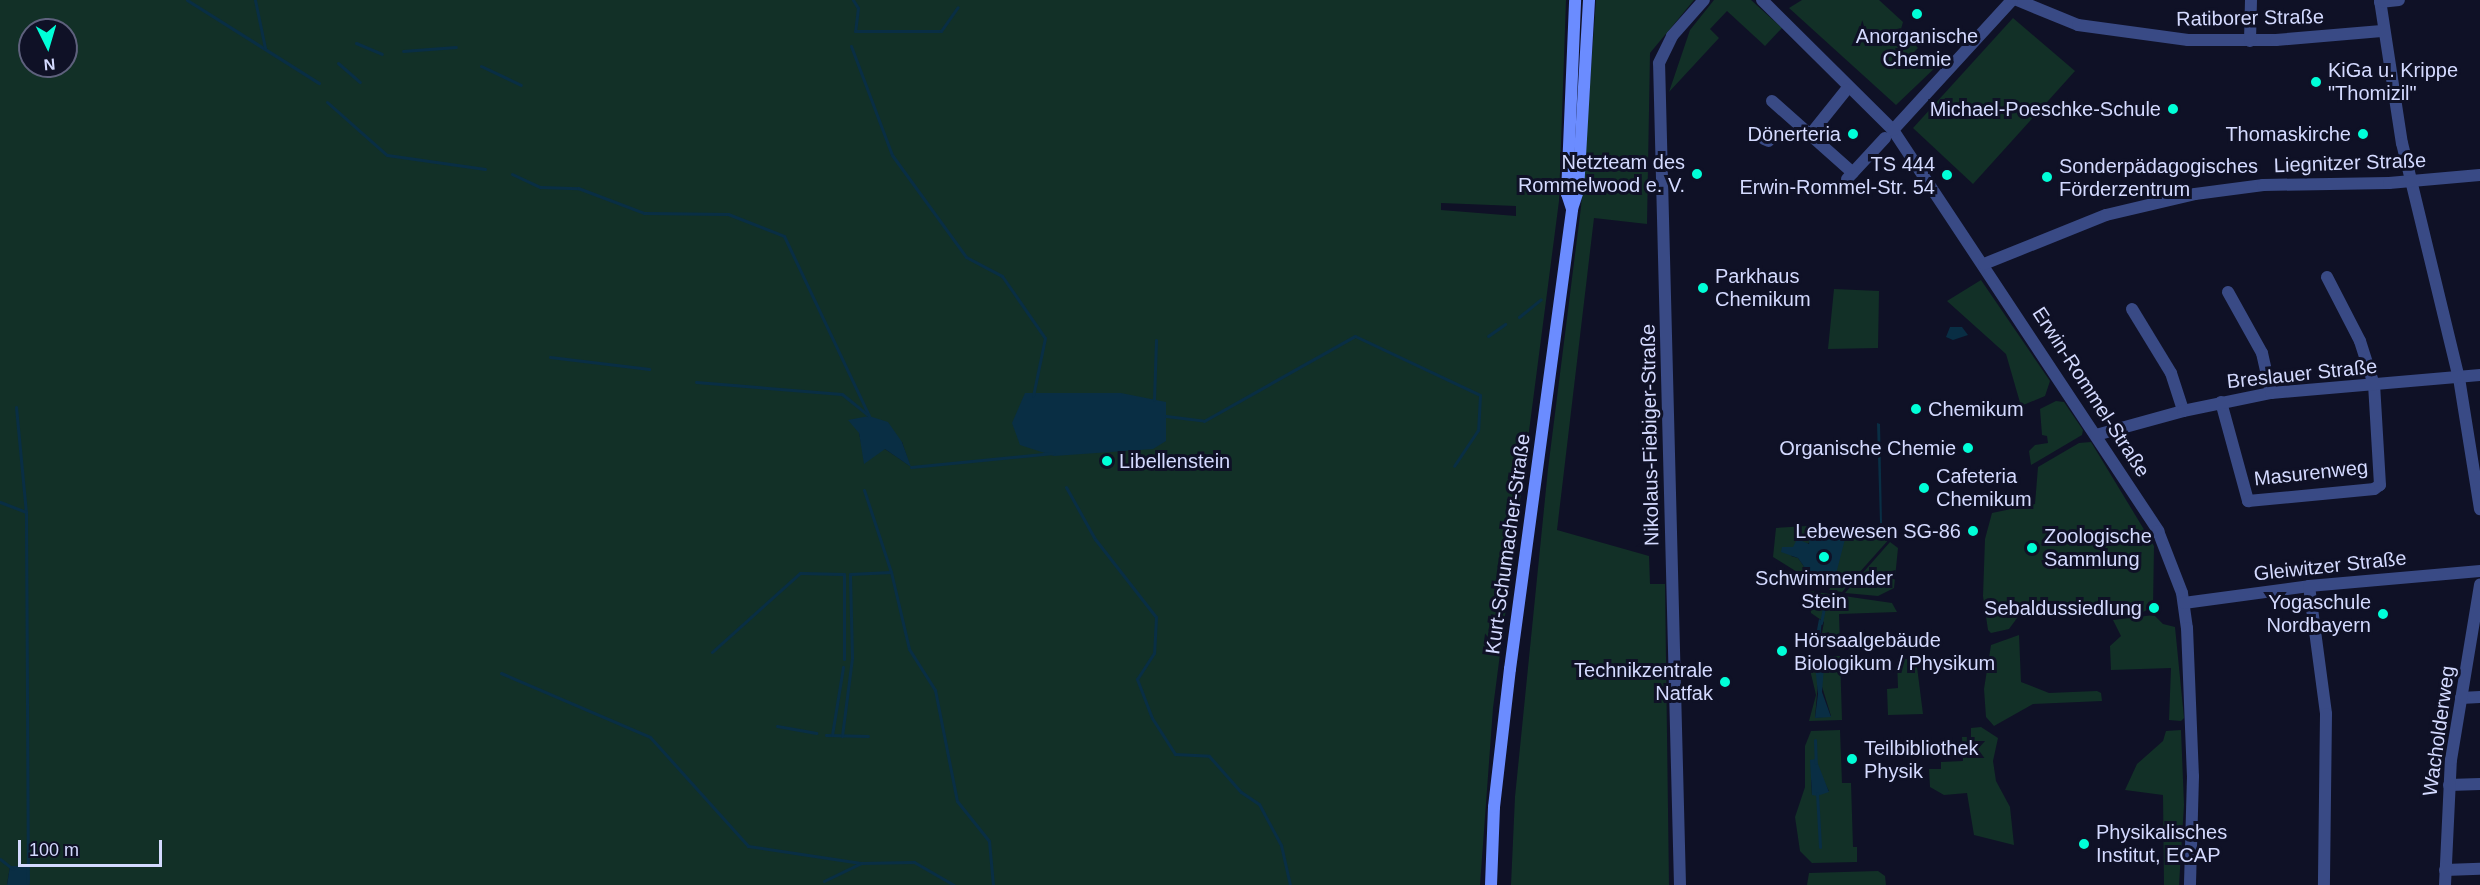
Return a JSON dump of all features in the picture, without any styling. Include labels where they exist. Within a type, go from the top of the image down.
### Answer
[{"type":"main road","name":"Kurt-Schumacher-Straße","points":[[1572,209],[1568,194],[1575,0]]},
{"type":"main road","name":"Kurt-Schumacher-Straße","points":[[1491,885],[1499,755],[1572,209],[1578,191],[1588,0]]},
{"type":"street","name":"Nikolaus-Fiebiger-Straße","points":[[1680,885],[1659,63],[1672,36],[1704,0]]},
{"type":"street","name":"Erwin-Rommel-Straße","points":[[1762,0],[1886,139],[1984,264],[2158,531],[2184,603],[2193,776],[2190,885]]},
{"type":"street","points":[[1773,102],[1797,128],[1850,176],[2012,0]]},
{"type":"street","name":"Ratiborer Straße","points":[[2017,0],[2049,16],[2112,33],[2250,41],[2382,31]]},
{"type":"street","points":[[2250,41],[2251,0]]},
{"type":"street","points":[[2399,0],[2380,1],[2382,31],[2412,182],[2459,378],[2479,479],[2480,508]]},
{"type":"street","points":[[1812,140],[1846,90]]},
{"type":"street","name":"Liegnitzer Straße","points":[[1984,264],[2106,215],[2173,198],[2263,185],[2412,182],[2480,175]]},
{"type":"street","points":[[2327,277],[2360,341],[2374,385]]},
{"type":"street","points":[[2228,292],[2262,353],[2271,393]]},
{"type":"street","points":[[2132,309],[2171,373],[2183,411]]},
{"type":"street","name":"Breslauer Straße","points":[[2096,435],[2183,411],[2271,393],[2480,375]]},
{"type":"street","name":"Masurenweg","points":[[2221,402],[2244,496],[2257,503],[2380,485],[2374,385]]},
{"type":"street","name":"Wacholderweg","points":[[2445,885],[2449,785],[2461,698],[2476,628],[2480,563]]},
{"type":"street","name":"Gleiwitzer Straße","points":[[2184,603],[2309,586],[2480,571]]},
{"type":"street","points":[[2309,586],[2326,714],[2324,885]]},
{"type":"street","points":[[2461,698],[2480,697]]},
{"type":"street","points":[[2449,785],[2480,784]]},
{"type":"street","points":[[2445,870],[2480,869]]},
{"type":"green space","points":[[0,0],[1566,0],[1559,201],[1493,708],[1480,885],[28,885],[28,866],[10,866],[7,885],[0,885]],"holes":[[[1441,203],[1516,206],[1516,216],[1441,210]],[[1025,393],[1121,393],[1166,441]],[[859,433],[902,442],[910,466],[885,449],[863,451]]]},
{"type":"green space","points":[[1596,0],[1694,0],[1650,53],[1647,224],[1594,218],[1557,530],[1649,556],[1650,584],[1665,584],[1669,885],[1511,885],[1515,797],[1548,469],[1581,207]]},
{"type":"green space","points":[[1714,0],[1751,0],[1782,28],[1765,46],[1727,11],[1710,29],[1719,38],[1669,92],[1690,30]]},
{"type":"green space","points":[[1802,0],[1879,0],[1903,22],[1901,29],[1918,48],[1914,52],[1920,57],[1928,54],[1939,64],[1896,105],[1789,8]]},
{"type":"green space","points":[[2013,18],[2075,71],[1973,184],[1913,128]]},
{"type":"green space","points":[[1981,280],[2050,381],[2045,396],[2021,406],[2006,354],[1947,301]]},
{"type":"green space","points":[[1834,289],[1879,291],[1878,348],[1828,349]]},
{"type":"green space","points":[[2056,401],[2064,402],[2083,430],[2082,435],[2031,465],[2029,451],[2035,445],[2048,443],[2047,436],[2042,435],[2040,409]]},
{"type":"green space","points":[[2091,442],[2154,546],[2153,607],[2141,613],[2110,614],[2097,605],[2023,610],[2009,629],[1991,633],[1988,630],[1983,596],[1985,539],[1992,513],[2035,504],[2038,467],[2079,443]]},
{"type":"green space","points":[[1823,525],[1891,537],[1842,592],[1829,590],[1835,578],[1841,536],[1838,541],[1810,542],[1791,556],[1798,558],[1810,575],[1802,575],[1773,557],[1776,528]]},
{"type":"green space","points":[[1890,542],[1898,548],[1894,588],[1878,596],[1845,593]]},
{"type":"green space","points":[[1809,591],[1892,603],[1897,612],[1839,614],[1840,647],[1828,647],[1831,641],[1822,633],[1824,622],[1811,613]]},
{"type":"green space","points":[[2154,615],[2163,624],[2175,627],[2184,718],[2181,721],[2169,720],[2171,668],[2111,670],[2110,646],[2121,636],[2113,620]]},
{"type":"green space","points":[[2019,635],[2021,682],[2049,693],[2097,691],[2101,693],[2102,701],[2033,704],[1994,726],[1986,717],[1984,689],[1991,645]]},
{"type":"green space","points":[[1840,656],[1842,720],[1809,721],[1816,695],[1807,657]],"holes":[[[1824,667],[1820,680],[1831,716],[1815,718],[1818,682]]]},
{"type":"green space","points":[[1897,659],[1916,659],[1923,714],[1888,715],[1887,689],[1898,688]]},
{"type":"green space","points":[[1981,727],[1998,738],[1993,761],[1996,781],[2010,807],[2014,845],[1974,835],[1967,793],[1944,795],[1930,787],[1929,769],[1941,769],[1941,762],[1963,761],[1962,737],[1971,737],[1971,728]]},
{"type":"green space","points":[[1840,730],[1842,783],[1851,783],[1853,847],[1857,847],[1857,862],[1812,863],[1800,851],[1795,817],[1805,787],[1805,746],[1811,731]],"holes":[[[1822,778],[1829,791],[1812,795],[1811,780]]]},
{"type":"green space","points":[[2181,730],[2184,805],[2179,885],[2164,885],[2163,795],[2125,790],[2137,764],[2163,741],[2166,731]]},
{"type":"green space","points":[[1878,871],[1885,876],[1886,885],[1807,885],[1809,873]]},
{"type":"water","points":[[1950,327],[1962,327],[1968,335],[1953,340],[1946,337]]},
{"type":"water","points":[[1025,393],[1121,393],[1166,402],[1166,441],[1153,449],[1054,456],[1020,445],[1012,423]]},
{"type":"water","points":[[869,416],[888,422],[902,442],[911,467],[885,449],[864,464],[859,433],[848,420]]},
{"type":"water","points":[[1877,423],[1880,424],[1882,523],[1880,523]]},
{"type":"water","points":[[1810,535],[1832,536],[1838,540],[1841,536],[1845,539],[1835,578],[1829,587],[1828,574],[1818,580],[1810,575],[1798,558],[1781,552],[1782,547],[1793,547],[1797,539],[1809,544]]},
{"type":"water","points":[[1819,619],[1822,621],[1820,637],[1830,640],[1827,646],[1814,646]]},
{"type":"water","points":[[1821,662],[1824,667],[1822,692],[1831,717],[1815,718],[1818,694],[1815,665]]},
{"type":"water","points":[[1816,759],[1829,792],[1817,796],[1812,795],[1810,760]]},
{"type":"water","points":[[10,866],[28,866],[28,885],[7,885]]},
{"type":"waterway","points":[[187,0],[319,83]]},
{"type":"waterway","points":[[255,0],[265,48]]},
{"type":"waterway","points":[[853,0],[858,8],[855,31],[941,31],[958,7]]},
{"type":"waterway","points":[[356,43],[382,54]]},
{"type":"waterway","points":[[851,46],[892,155],[966,257],[1002,276],[1045,338],[1033,396]]},
{"type":"waterway","points":[[403,51],[456,47]]},
{"type":"waterway","points":[[338,63],[360,82]]},
{"type":"waterway","points":[[481,66],[521,85]]},
{"type":"waterway","points":[[327,102],[387,155],[485,169]]},
{"type":"waterway","points":[[512,174],[540,187],[578,188],[644,213],[728,214],[784,236],[869,416]]},
{"type":"waterway","points":[[1519,317],[1541,299]]},
{"type":"waterway","points":[[1488,336],[1505,324]]},
{"type":"waterway","points":[[1166,416],[1204,421],[1355,336],[1480,395],[1478,430],[1454,466]]},
{"type":"waterway","points":[[1154,400],[1156,340]]},
{"type":"waterway","points":[[550,357],[649,369]]},
{"type":"waterway","points":[[696,382],[842,394],[867,414]]},
{"type":"waterway","points":[[16,407],[26,512],[28,883]]},
{"type":"waterway","points":[[911,467],[1053,453]]},
{"type":"waterway","points":[[1066,487],[1095,539],[1156,617],[1154,653],[1137,679],[1152,718],[1175,754],[1209,756],[1241,792],[1259,804],[1281,845],[1290,885]]},
{"type":"waterway","points":[[864,490],[891,572],[909,649],[935,690],[957,801],[989,841],[993,885]]},
{"type":"waterway","points":[[0,502],[26,512]]},
{"type":"waterway","points":[[842,736],[852,658],[850,574],[891,572]]},
{"type":"waterway","points":[[712,652],[800,573],[844,574],[844,659]]},
{"type":"waterway","points":[[1821,623],[1826,598]]},
{"type":"waterway","points":[[832,735],[843,667]]},
{"type":"waterway","points":[[501,673],[650,737],[748,846],[861,863]]},
{"type":"waterway","points":[[777,726],[816,733]]},
{"type":"waterway","points":[[826,735],[868,736]]},
{"type":"waterway","points":[[1815,740],[1816,763]]},
{"type":"waterway","points":[[1817,793],[1820,847]]},
{"type":"waterway","points":[[0,859],[13,869]]},
{"type":"waterway","points":[[824,881],[861,863],[914,862],[954,885]]},
{"type":"place","name":"Anorganische Chemie","points":[[1917,14]]},
{"type":"place","name":"KiGa u. Krippe \"Thomizil\"","points":[[2316,82]]},
{"type":"place","name":"Michael-Poeschke-Schule","points":[[2173,109]]},
{"type":"place","name":"Dönerteria","points":[[1853,134]]},
{"type":"place","name":"Thomaskirche","points":[[2363,134]]},
{"type":"place","name":"Netzteam des Rommelwood e. V.","points":[[1697,174]]},
{"type":"place","name":"TS 444 Erwin-Rommel-Str. 54","points":[[1947,175]]},
{"type":"place","name":"Sonderpädagogisches Förderzentrum","points":[[2047,177]]},
{"type":"place","name":"Parkhaus Chemikum","points":[[1703,288]]},
{"type":"place","name":"Chemikum","points":[[1916,409]]},
{"type":"place","name":"Organische Chemie","points":[[1968,448]]},
{"type":"place","name":"Libellenstein","points":[[1107,461]]},
{"type":"place","name":"Cafeteria Chemikum","points":[[1924,488]]},
{"type":"place","name":"Lebewesen SG-86","points":[[1973,531]]},
{"type":"place","name":"Zoologische Sammlung","points":[[2032,548]]},
{"type":"place","name":"Schwimmender Stein","points":[[1824,557]]},
{"type":"place","name":"Sebaldussiedlung","points":[[2154,608]]},
{"type":"place","name":"Yogaschule Nordbayern","points":[[2383,614]]},
{"type":"place","name":"Hörsaalgebäude Biologikum / Physikum","points":[[1782,651]]},
{"type":"place","name":"Technikzentrale Natfak","points":[[1725,682]]},
{"type":"place","name":"Teilbibliothek Physik","points":[[1852,759]]},
{"type":"place","name":"Physikalisches Institut, ECAP","points":[[2084,844]]}]
